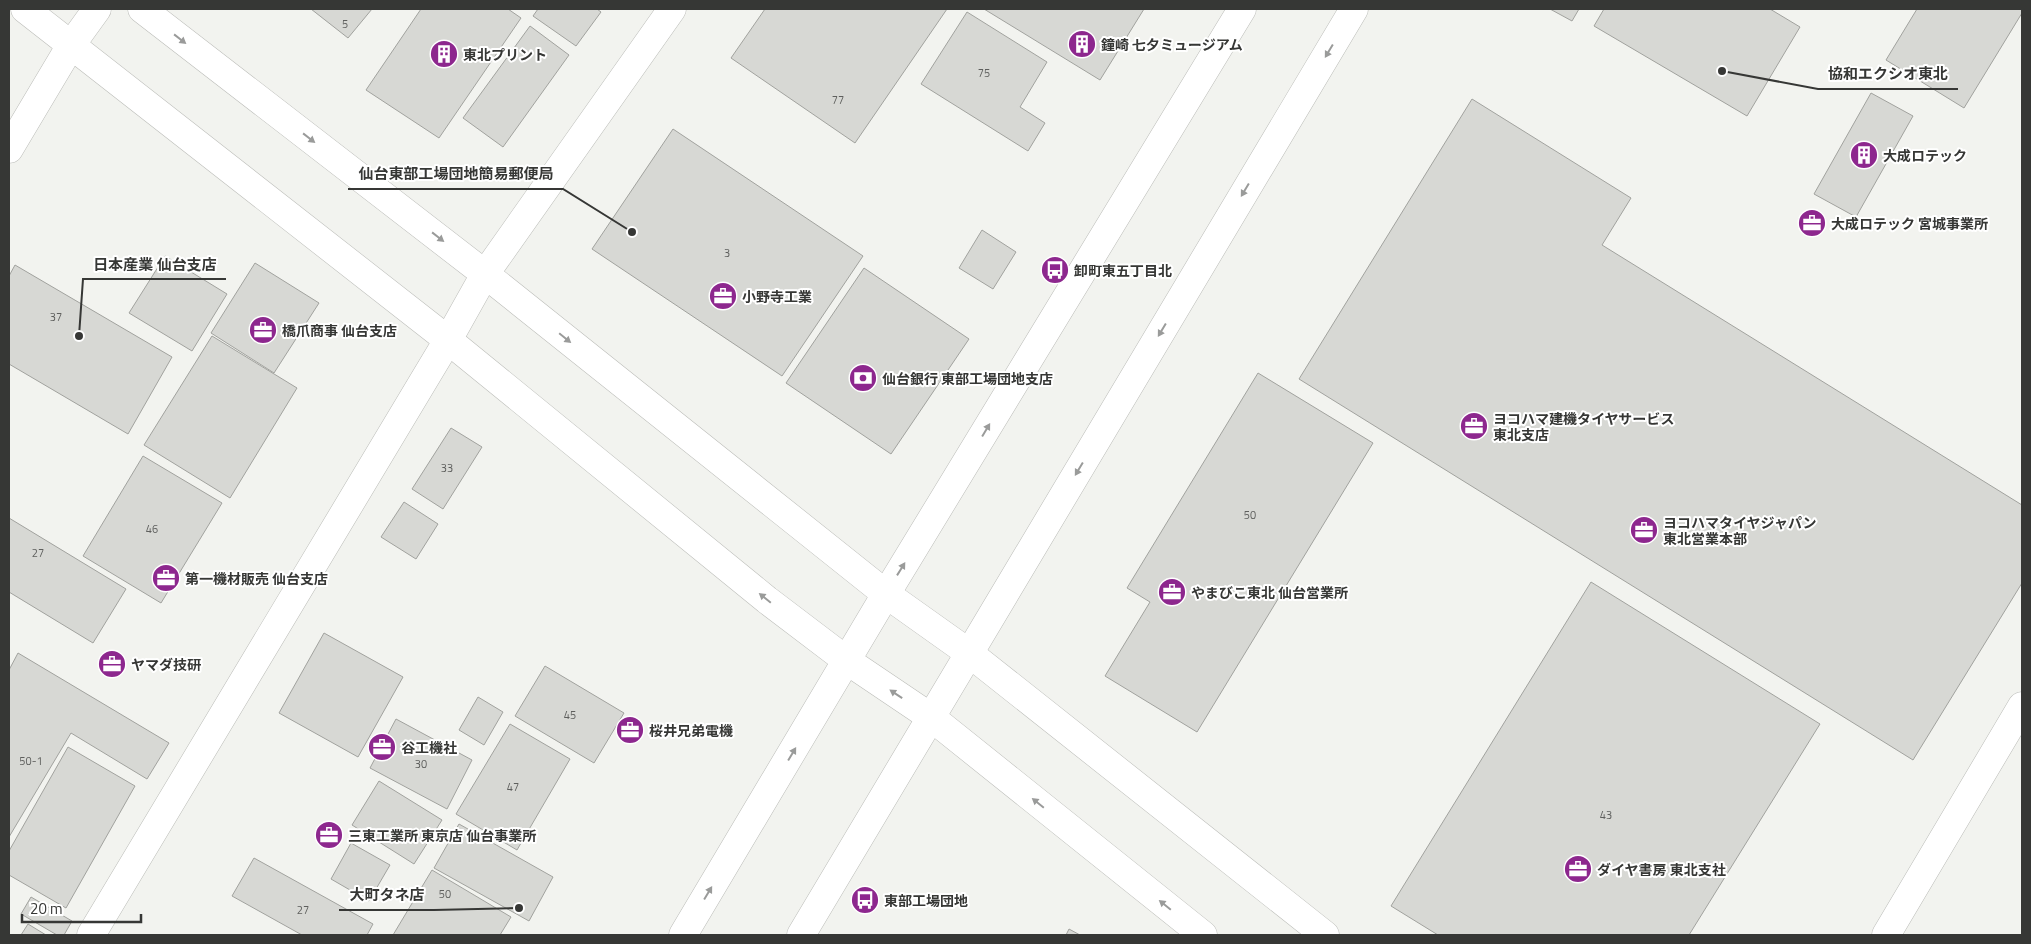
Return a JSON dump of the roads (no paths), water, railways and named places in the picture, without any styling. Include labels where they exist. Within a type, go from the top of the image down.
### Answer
[{"type":"street","points":[[25,9],[448,340],[767,600],[846,660],[932,718],[1204,935]]},
{"type":"street","points":[[9,149],[71,45],[97,9]]},
{"type":"street","points":[[142,9],[485,274],[886,594],[969,653],[1325,935]]},
{"type":"street","points":[[91,935],[448,340],[485,274],[672,9]]},
{"type":"street","points":[[683,935],[846,660],[1242,9]]},
{"type":"street","points":[[801,935],[1354,9]]},
{"type":"street","points":[[1886,935],[2022,706]]},
{"type":"place","name":"鐘崎 七夕ミュージアム","points":[[1082,44]]},
{"type":"place","name":"東北プリント","points":[[444,54]]},
{"type":"place","name":"協和エクシオ東北","points":[[1722,71]]},
{"type":"place","name":"大成ロテック","points":[[1864,155]]},
{"type":"place","name":"大成ロテック 宮城事業所","points":[[1812,223]]},
{"type":"place","name":"仙台東部工場団地簡易郵便局","points":[[632,232]]},
{"type":"place","name":"卸町東五丁目北","points":[[1055,270]]},
{"type":"place","name":"小野寺工業","points":[[723,296]]},
{"type":"place","name":"橋爪商事 仙台支店","points":[[263,330]]},
{"type":"place","name":"日本産業 仙台支店","points":[[79,336]]},
{"type":"place","name":"仙台銀行 東部工場団地支店","points":[[863,378]]},
{"type":"place","name":"ヨコハマ建機タイヤサービス 東北支店","points":[[1474,426]]},
{"type":"place","name":"ヨコハマタイヤジャパン 東北営業本部","points":[[1644,530]]},
{"type":"place","name":"第一機材販売 仙台支店","points":[[166,578]]},
{"type":"place","name":"やまびこ東北 仙台営業所","points":[[1172,592]]},
{"type":"place","name":"ヤマダ技研","points":[[112,664]]},
{"type":"place","name":"桜井兄弟電機","points":[[630,730]]},
{"type":"place","name":"谷工機社","points":[[382,747]]},
{"type":"place","name":"三東工業所 東京店 仙台事業所","points":[[329,835]]},
{"type":"place","name":"ダイヤ書房 東北支社","points":[[1578,869]]},
{"type":"place","name":"東部工場団地","points":[[865,900]]},
{"type":"place","name":"大町タネ店","points":[[519,908]]}]
